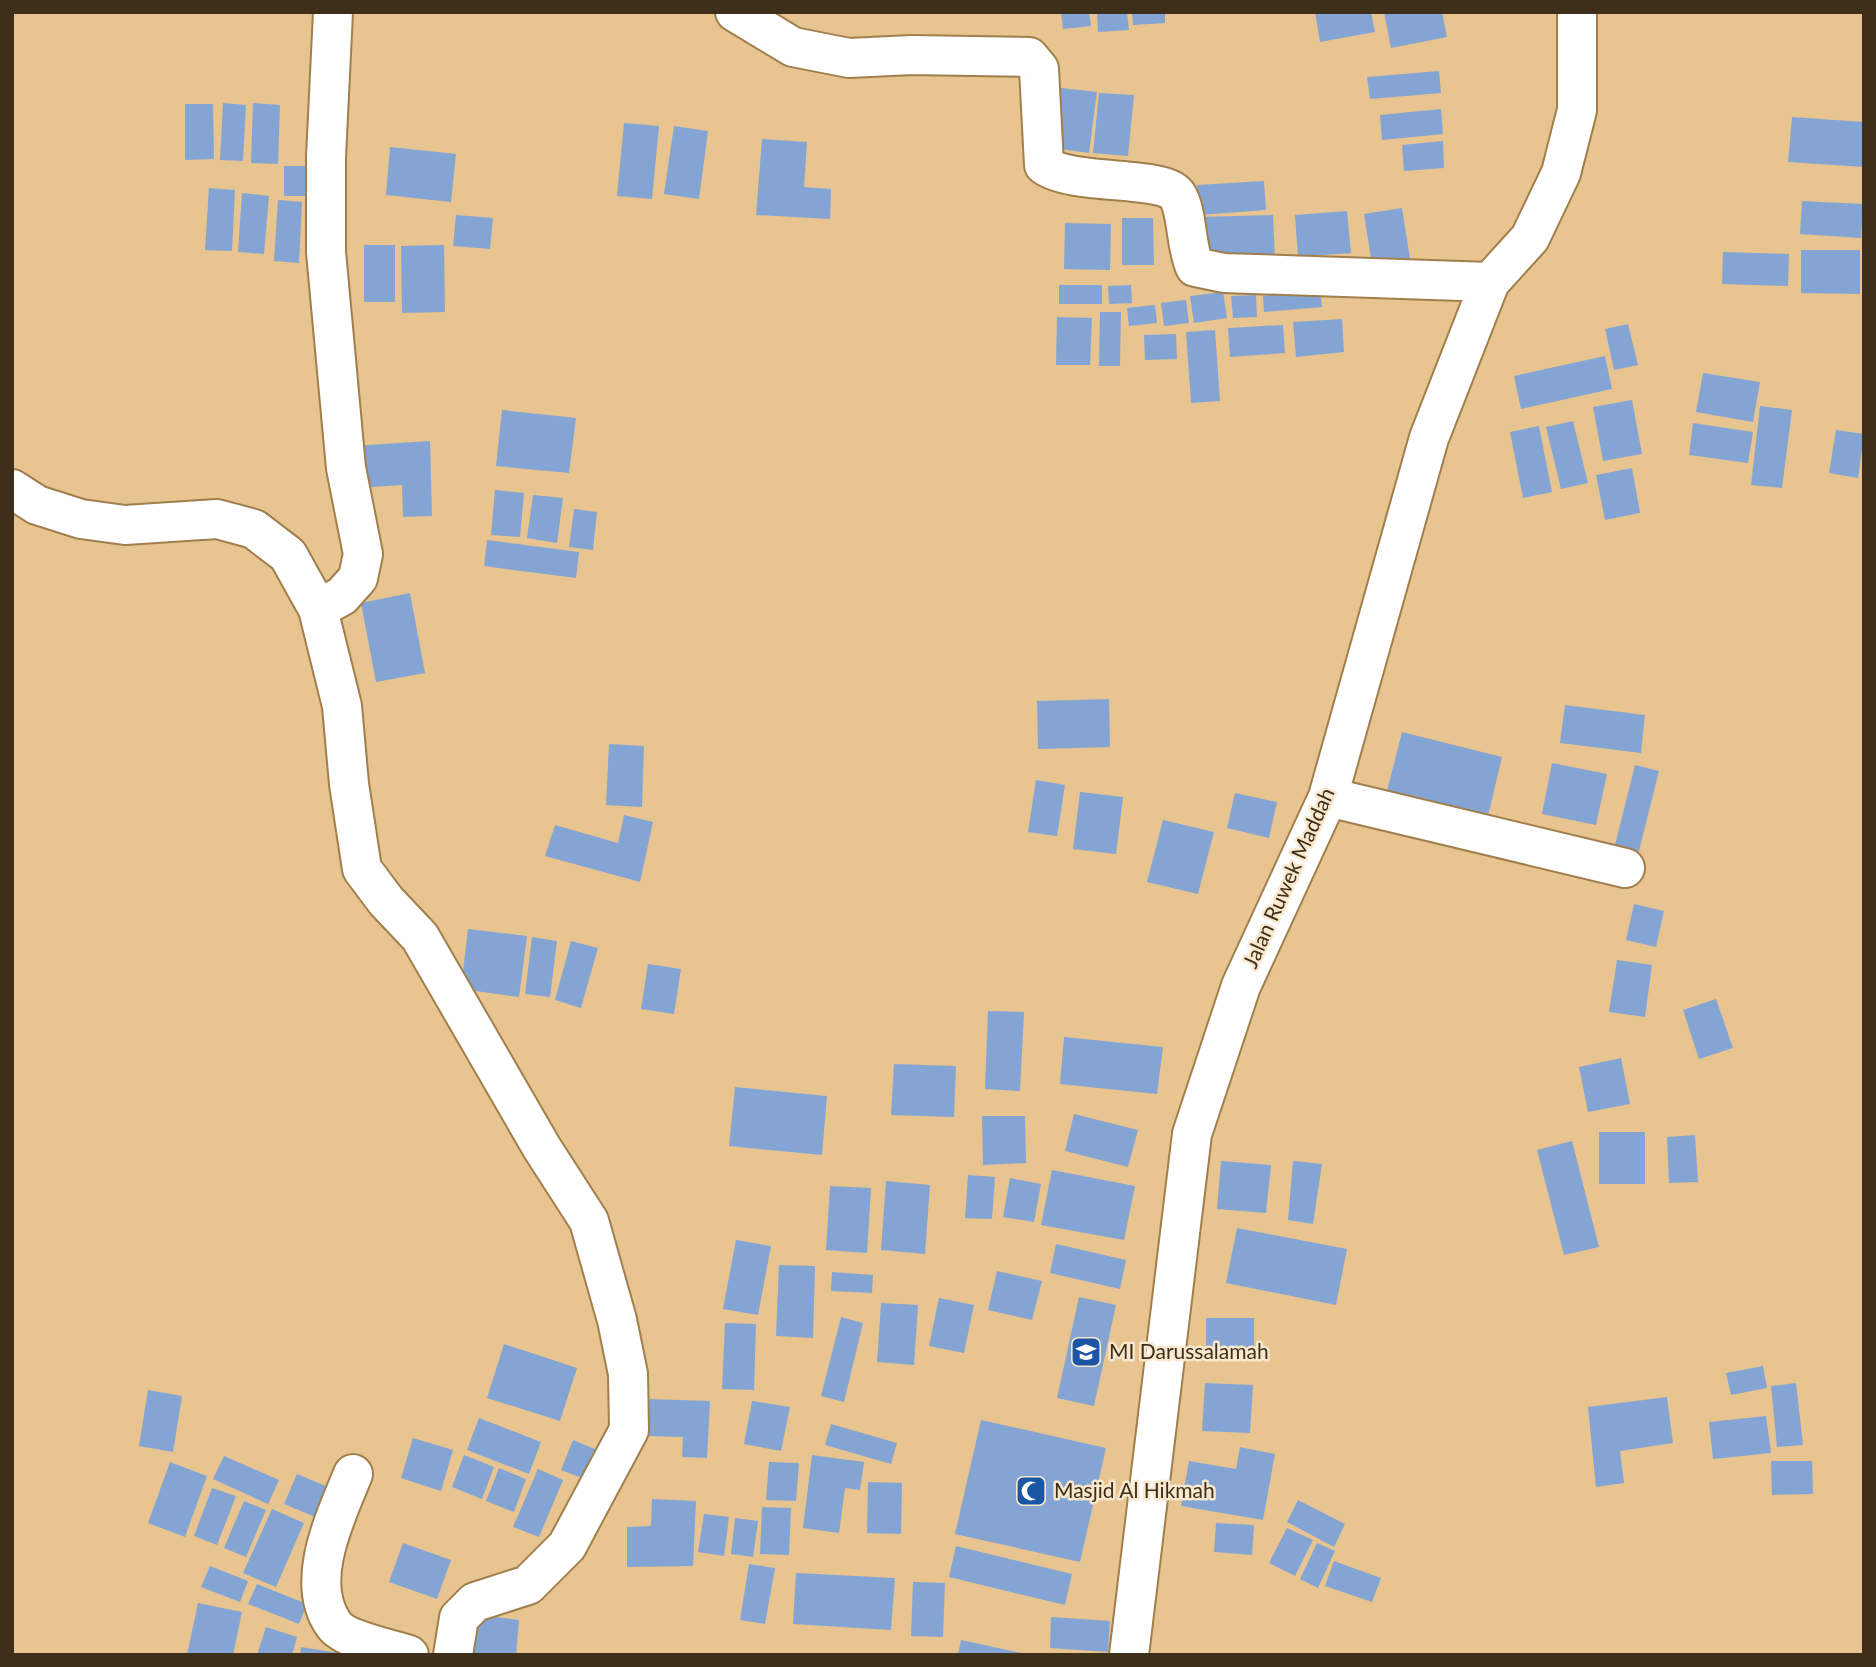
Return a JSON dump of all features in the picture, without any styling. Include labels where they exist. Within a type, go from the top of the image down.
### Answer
[{"type":"street","points":[[318,609],[342,596],[358,578],[363,554],[346,468],[326,252],[326,157],[332,12]]},
{"type":"street","points":[[735,12],[793,47],[849,58],[912,55],[1029,57],[1039,69],[1044,165],[1053,172],[1100,180],[1161,185],[1173,189],[1179,197],[1188,252],[1195,267],[1224,273],[1490,282]]},
{"type":"street","name":"Jalan Ruwek Maddah","points":[[1129,1655],[1192,1134],[1241,986],[1328,797],[1429,438],[1490,282],[1530,238],[1561,173],[1577,110],[1577,12]]},
{"type":"street","points":[[12,489],[37,505],[81,519],[125,525],[217,519],[254,529],[288,555],[318,609],[342,706],[349,783],[362,869],[386,901],[420,937],[542,1148],[589,1221],[617,1320],[628,1374],[628,1430],[567,1546],[528,1585],[475,1602],[459,1618],[453,1655]]},
{"type":"street","points":[[1328,797],[1626,867]]},
{"type":"street","points":[[353,1474],[332,1526],[322,1578],[325,1601],[335,1626],[356,1638],[409,1655]]},
{"type":"building","points":[[1061,12],[1089,12],[1091,26],[1063,29]]},
{"type":"building","points":[[1097,12],[1127,12],[1129,30],[1098,32]]},
{"type":"building","points":[[1132,12],[1165,12],[1165,23],[1133,25]]},
{"type":"building","points":[[1315,12],[1371,12],[1375,32],[1320,42]]},
{"type":"building","points":[[1384,12],[1442,12],[1447,37],[1391,48]]},
{"type":"building","points":[[1439,71],[1441,93],[1370,99],[1367,77]]},
{"type":"building","points":[[1061,88],[1097,92],[1089,153],[1053,148]]},
{"type":"building","points":[[1099,93],[1134,95],[1128,156],[1093,153]]},
{"type":"building","points":[[223,103],[246,105],[243,161],[220,160]]},
{"type":"building","points":[[253,103],[280,105],[278,164],[251,163]]},
{"type":"building","points":[[185,104],[213,104],[214,159],[185,160]]},
{"type":"building","points":[[1441,109],[1443,134],[1382,140],[1380,115]]},
{"type":"building","points":[[1792,117],[1864,122],[1864,167],[1788,162]]},
{"type":"building","points":[[624,123],[659,126],[652,199],[617,196]]},
{"type":"building","points":[[674,126],[708,131],[699,199],[664,194]]},
{"type":"building","points":[[762,139],[807,142],[804,187],[831,189],[830,219],[756,215]]},
{"type":"building","points":[[1443,141],[1444,168],[1404,171],[1402,145]]},
{"type":"building","points":[[390,147],[456,154],[451,202],[386,195]]},
{"type":"building","points":[[284,166],[306,166],[306,196],[284,196]]},
{"type":"building","points":[[1264,181],[1266,210],[1199,215],[1197,185]]},
{"type":"building","points":[[209,188],[235,190],[232,251],[205,250]]},
{"type":"building","points":[[242,193],[269,196],[264,254],[238,252]]},
{"type":"building","points":[[278,200],[302,202],[299,263],[274,261]]},
{"type":"building","points":[[1802,201],[1863,204],[1861,238],[1800,234]]},
{"type":"building","points":[[1402,208],[1411,265],[1373,271],[1364,214]]},
{"type":"building","points":[[1347,211],[1351,253],[1298,257],[1295,215]]},
{"type":"building","points":[[456,215],[493,218],[490,249],[453,246]]},
{"type":"building","points":[[1273,215],[1275,259],[1200,262],[1199,217]]},
{"type":"building","points":[[1122,218],[1153,218],[1154,265],[1122,265]]},
{"type":"building","points":[[1065,223],[1111,224],[1110,270],[1064,269]]},
{"type":"building","points":[[364,245],[395,245],[395,302],[364,302]]},
{"type":"building","points":[[444,245],[445,312],[402,313],[401,246]]},
{"type":"building","points":[[1801,250],[1860,250],[1860,294],[1801,293]]},
{"type":"building","points":[[1723,252],[1789,254],[1788,286],[1722,284]]},
{"type":"building","points":[[1059,285],[1102,285],[1102,304],[1059,304]]},
{"type":"building","points":[[1131,285],[1132,303],[1109,304],[1108,286]]},
{"type":"building","points":[[1320,290],[1322,307],[1264,312],[1263,296]]},
{"type":"building","points":[[1223,292],[1227,318],[1194,323],[1190,296]]},
{"type":"building","points":[[1256,295],[1257,317],[1233,318],[1231,296]]},
{"type":"building","points":[[1186,300],[1189,323],[1164,326],[1161,303]]},
{"type":"building","points":[[1155,305],[1157,323],[1129,326],[1127,308]]},
{"type":"building","points":[[1100,312],[1121,312],[1120,366],[1099,366]]},
{"type":"building","points":[[1057,317],[1092,318],[1090,365],[1056,365]]},
{"type":"building","points":[[1342,319],[1344,352],[1296,357],[1293,322]]},
{"type":"building","points":[[1628,324],[1638,365],[1614,370],[1605,329]]},
{"type":"building","points":[[1283,325],[1285,353],[1230,357],[1228,328]]},
{"type":"building","points":[[1215,330],[1220,401],[1191,403],[1186,332]]},
{"type":"building","points":[[1176,334],[1177,359],[1145,360],[1144,335]]},
{"type":"building","points":[[1605,356],[1612,389],[1521,409],[1514,376]]},
{"type":"building","points":[[1703,373],[1760,382],[1753,422],[1696,412]]},
{"type":"building","points":[[1632,400],[1642,454],[1603,461],[1593,407]]},
{"type":"building","points":[[1760,406],[1792,410],[1782,488],[1751,485]]},
{"type":"building","points":[[502,410],[576,418],[569,473],[496,466]]},
{"type":"building","points":[[1573,421],[1588,483],[1561,489],[1546,427]]},
{"type":"building","points":[[1693,423],[1753,432],[1748,463],[1689,455]]},
{"type":"building","points":[[1539,426],[1552,492],[1523,498],[1510,432]]},
{"type":"building","points":[[1836,430],[1864,434],[1858,478],[1829,473]]},
{"type":"building","points":[[430,441],[432,516],[403,517],[402,485],[356,488],[353,446]]},
{"type":"building","points":[[1632,468],[1640,513],[1605,520],[1596,475]]},
{"type":"building","points":[[495,490],[524,493],[520,537],[491,535]]},
{"type":"building","points":[[533,495],[563,498],[557,543],[527,538]]},
{"type":"building","points":[[574,509],[597,512],[593,550],[569,547]]},
{"type":"building","points":[[487,540],[579,552],[576,578],[484,566]]},
{"type":"building","points":[[410,593],[425,673],[376,682],[361,603]]},
{"type":"building","points":[[1109,699],[1110,747],[1038,749],[1037,701]]},
{"type":"building","points":[[1565,705],[1645,715],[1641,753],[1560,743]]},
{"type":"building","points":[[1402,732],[1502,757],[1488,816],[1387,791]]},
{"type":"building","points":[[609,744],[644,746],[642,807],[606,805]]},
{"type":"building","points":[[1552,763],[1607,774],[1596,825],[1542,814]]},
{"type":"building","points":[[1635,765],[1659,771],[1638,855],[1614,849]]},
{"type":"building","points":[[1036,780],[1065,785],[1057,836],[1028,832]]},
{"type":"building","points":[[1080,792],[1123,797],[1116,854],[1073,849]]},
{"type":"building","points":[[1235,793],[1277,802],[1269,838],[1227,828]]},
{"type":"building","points":[[624,815],[653,822],[640,882],[545,856],[555,825],[618,843]]},
{"type":"building","points":[[1163,820],[1214,832],[1198,894],[1147,882]]},
{"type":"building","points":[[1634,904],[1664,911],[1656,947],[1626,940]]},
{"type":"building","points":[[468,929],[527,936],[519,997],[461,989]]},
{"type":"building","points":[[532,937],[557,941],[550,997],[525,994]]},
{"type":"building","points":[[571,941],[598,948],[581,1008],[555,1000]]},
{"type":"building","points":[[1617,960],[1652,965],[1645,1017],[1609,1012]]},
{"type":"building","points":[[648,964],[681,969],[674,1014],[641,1009]]},
{"type":"building","points":[[1716,999],[1733,1048],[1699,1059],[1683,1010]]},
{"type":"building","points":[[988,1011],[1024,1012],[1020,1091],[985,1089]]},
{"type":"building","points":[[1064,1037],[1163,1047],[1157,1094],[1060,1084]]},
{"type":"building","points":[[1621,1058],[1630,1104],[1588,1112],[1579,1067]]},
{"type":"building","points":[[894,1064],[956,1066],[954,1117],[891,1115]]},
{"type":"building","points":[[735,1087],[827,1096],[822,1155],[729,1146]]},
{"type":"building","points":[[1074,1114],[1138,1130],[1128,1167],[1065,1151]]},
{"type":"building","points":[[982,1116],[1025,1116],[1026,1163],[983,1165]]},
{"type":"building","points":[[1599,1132],[1645,1132],[1645,1184],[1599,1184]]},
{"type":"building","points":[[1695,1135],[1698,1182],[1669,1183],[1667,1137]]},
{"type":"building","points":[[1572,1141],[1599,1247],[1564,1255],[1537,1150]]},
{"type":"building","points":[[1221,1161],[1271,1165],[1266,1213],[1217,1209]]},
{"type":"building","points":[[1293,1161],[1322,1164],[1313,1224],[1288,1220]]},
{"type":"building","points":[[1052,1170],[1135,1186],[1124,1240],[1041,1225]]},
{"type":"building","points":[[968,1175],[995,1177],[992,1219],[965,1218]]},
{"type":"building","points":[[1010,1178],[1041,1184],[1034,1222],[1003,1217]]},
{"type":"building","points":[[886,1181],[930,1185],[925,1254],[881,1250]]},
{"type":"building","points":[[830,1186],[871,1188],[867,1253],[826,1250]]},
{"type":"building","points":[[1237,1228],[1347,1249],[1336,1305],[1226,1283]]},
{"type":"building","points":[[736,1240],[771,1246],[758,1315],[723,1309]]},
{"type":"building","points":[[1056,1244],[1126,1260],[1120,1289],[1050,1273]]},
{"type":"building","points":[[779,1265],[815,1266],[813,1338],[776,1336]]},
{"type":"building","points":[[997,1271],[1042,1281],[1032,1320],[988,1310]]},
{"type":"building","points":[[832,1272],[873,1275],[872,1293],[831,1291]]},
{"type":"building","name":"MI Darussalamah","points":[[1079,1297],[1116,1305],[1094,1406],[1057,1398]]},
{"type":"building","points":[[939,1298],[974,1305],[964,1353],[929,1346]]},
{"type":"building","points":[[881,1303],[918,1305],[914,1365],[877,1362]]},
{"type":"building","points":[[841,1317],[863,1323],[844,1402],[821,1396]]},
{"type":"building","points":[[1206,1318],[1254,1318],[1254,1349],[1206,1348]]},
{"type":"building","points":[[725,1323],[756,1324],[754,1390],[722,1389]]},
{"type":"building","points":[[504,1344],[577,1368],[560,1421],[487,1398]]},
{"type":"building","points":[[1763,1366],[1767,1388],[1731,1395],[1726,1373]]},
{"type":"building","points":[[1205,1383],[1253,1385],[1250,1433],[1202,1431]]},
{"type":"building","points":[[1796,1383],[1803,1445],[1777,1447],[1771,1386]]},
{"type":"building","points":[[148,1390],[182,1396],[173,1452],[139,1446]]},
{"type":"building","points":[[1667,1397],[1673,1443],[1620,1451],[1624,1483],[1596,1487],[1588,1407]]},
{"type":"building","points":[[648,1399],[710,1401],[707,1458],[682,1457],[683,1437],[646,1436]]},
{"type":"building","points":[[752,1401],[790,1407],[781,1451],[744,1444]]},
{"type":"building","points":[[1766,1416],[1771,1453],[1713,1459],[1709,1422]]},
{"type":"building","points":[[479,1418],[541,1442],[529,1474],[467,1450]]},
{"type":"building","name":"Masjid Al Hikmah","points":[[981,1420],[1106,1448],[1080,1562],[955,1534]]},
{"type":"building","points":[[831,1424],[897,1443],[891,1464],[825,1445]]},
{"type":"building","points":[[413,1438],[453,1450],[441,1491],[401,1478]]},
{"type":"building","points":[[573,1440],[602,1452],[590,1481],[561,1470]]},
{"type":"building","points":[[1240,1447],[1275,1454],[1263,1520],[1181,1506],[1189,1461],[1236,1469]]},
{"type":"building","points":[[464,1455],[494,1467],[482,1499],[452,1487]]},
{"type":"building","points":[[812,1455],[864,1462],[860,1490],[845,1488],[839,1533],[803,1528]]},
{"type":"building","points":[[224,1456],[279,1480],[268,1504],[213,1479]]},
{"type":"building","points":[[1771,1461],[1812,1461],[1813,1494],[1772,1495]]},
{"type":"building","points":[[170,1462],[207,1476],[185,1537],[148,1523]]},
{"type":"building","points":[[769,1462],[799,1463],[796,1501],[766,1500]]},
{"type":"building","points":[[499,1468],[526,1479],[514,1512],[486,1501]]},
{"type":"building","points":[[538,1469],[563,1480],[539,1537],[513,1527]]},
{"type":"building","points":[[297,1474],[333,1489],[320,1519],[284,1504]]},
{"type":"building","points":[[868,1482],[902,1483],[901,1534],[867,1533]]},
{"type":"building","points":[[212,1488],[236,1496],[217,1545],[194,1536]]},
{"type":"building","points":[[652,1499],[696,1501],[693,1566],[627,1567],[627,1527],[651,1526]]},
{"type":"building","points":[[1298,1500],[1345,1524],[1334,1547],[1287,1522]]},
{"type":"building","points":[[244,1501],[266,1510],[246,1557],[224,1548]]},
{"type":"building","points":[[762,1507],[791,1508],[789,1555],[760,1554]]},
{"type":"building","points":[[272,1509],[304,1523],[276,1587],[243,1573]]},
{"type":"building","points":[[704,1514],[729,1517],[724,1556],[698,1552]]},
{"type":"building","points":[[735,1518],[758,1521],[753,1557],[731,1554]]},
{"type":"building","points":[[1216,1523],[1254,1525],[1252,1555],[1214,1552]]},
{"type":"building","points":[[1287,1528],[1313,1540],[1295,1576],[1269,1563]]},
{"type":"building","points":[[403,1543],[451,1560],[437,1599],[389,1582]]},
{"type":"building","points":[[1317,1543],[1335,1551],[1318,1588],[1300,1579]]},
{"type":"building","points":[[956,1546],[1072,1574],[1065,1605],[949,1577]]},
{"type":"building","points":[[1334,1561],[1381,1578],[1372,1602],[1325,1586]]},
{"type":"building","points":[[749,1564],[775,1568],[765,1624],[740,1620]]},
{"type":"building","points":[[210,1566],[248,1581],[240,1602],[201,1587]]},
{"type":"building","points":[[796,1573],[895,1578],[891,1630],[793,1624]]},
{"type":"building","points":[[913,1582],[945,1583],[943,1637],[911,1636]]},
{"type":"building","points":[[257,1584],[307,1604],[299,1624],[248,1604]]},
{"type":"building","points":[[198,1603],[242,1612],[233,1655],[187,1655]]},
{"type":"building","points":[[472,1614],[519,1620],[516,1655],[468,1655]]},
{"type":"building","points":[[1051,1617],[1110,1621],[1108,1652],[1050,1648]]},
{"type":"building","points":[[266,1627],[297,1637],[292,1655],[257,1655]]},
{"type":"building","points":[[961,1640],[1026,1654],[1026,1655],[958,1655]]},
{"type":"building","points":[[301,1647],[339,1653],[300,1655]]},
{"type":"place","name":"MI Darussalamah","points":[[1086,1352]]},
{"type":"place","name":"Masjid Al Hikmah","points":[[1031,1491]]}]
